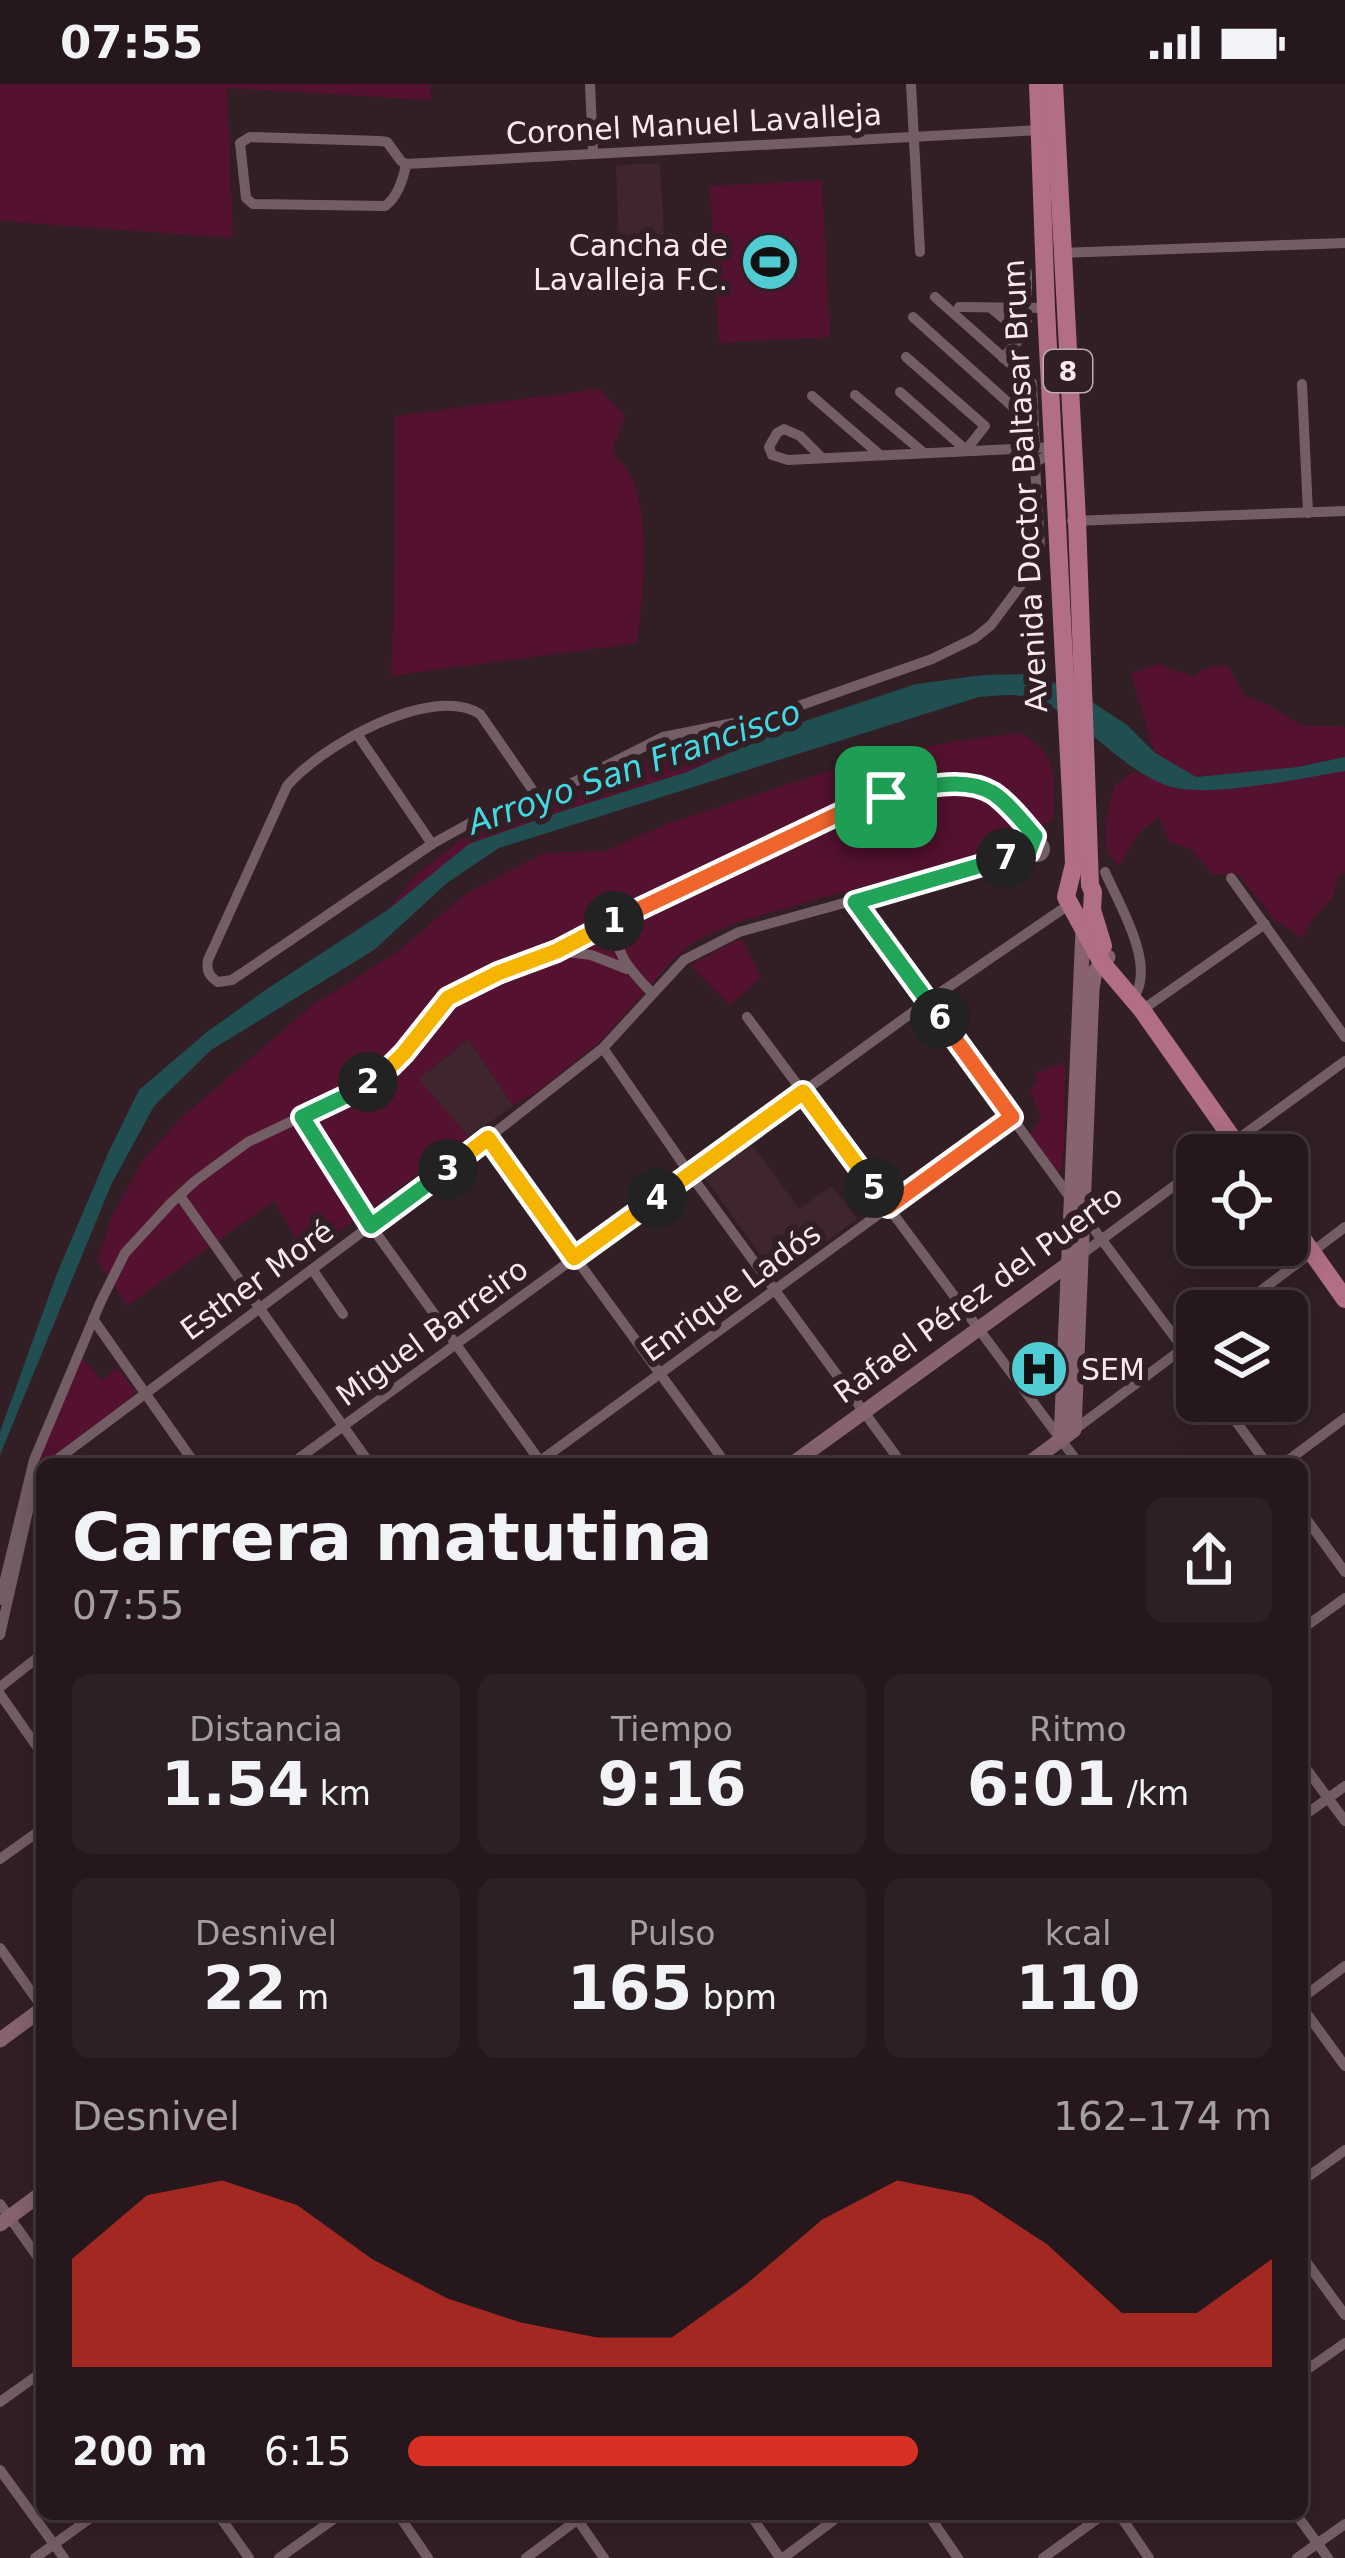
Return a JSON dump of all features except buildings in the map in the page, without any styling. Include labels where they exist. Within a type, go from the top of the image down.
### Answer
[{"type":"highway","name":"Avenida Doctor Baltasar Brum","points":[[1038,84],[1048,130]]},
{"type":"highway","name":"Avenida Doctor Baltasar Brum","points":[[1054,84],[1048,130],[1052,253],[1080,817],[1073,864],[1083,892]]},
{"type":"highway","name":"Avenida Doctor Baltasar Brum","points":[[1052,253],[1036,308],[1047,450],[1067,522]]},
{"type":"highway","name":"8","points":[[1083,892],[1083,929],[1229,1134]]},
{"type":"highway","name":"8","points":[[1083,892],[1105,960]]},
{"type":"highway","points":[[1308,1246],[1345,1299]]},
{"type":"main road","points":[[1076,1258],[1084,1216],[1083,929]]},
{"type":"main road","points":[[1036,1458],[1068,1435],[1076,1258],[1072,1200],[1084,1023],[1095,971],[1105,960]]},
{"type":"main road","name":"Rafael Pérez del Puerto","points":[[799,1458],[1076,1258]]},
{"type":"main road","points":[[0,2040],[36,2013]]},
{"type":"main road","points":[[3,2215],[36,2196]]},
{"type":"street","points":[[590,84],[593,152]]},
{"type":"street","points":[[911,84],[920,252]]},
{"type":"street","name":"Coronel Manuel Lavalleja","points":[[406,164],[385,206],[253,204],[246,198],[240,143],[250,137],[380,141],[387,142],[406,164],[1048,130]]},
{"type":"street","points":[[1052,253],[1345,242]]},
{"type":"street","name":"Avenida Doctor Baltasar Brum","points":[[1025,335],[1036,308],[1027,273]]},
{"type":"street","points":[[935,297],[1029,380],[1007,401]]},
{"type":"street","points":[[958,307],[1036,308]]},
{"type":"street","points":[[991,308],[1025,335],[1004,358]]},
{"type":"street","points":[[914,317],[1033,425]]},
{"type":"street","points":[[906,357],[985,426],[967,450]]},
{"type":"street","name":"Avenida Doctor Baltasar Brum","points":[[1029,380],[1033,425],[1047,450]]},
{"type":"street","points":[[1302,384],[1308,512]]},
{"type":"street","points":[[900,392],[967,450]]},
{"type":"street","points":[[855,394],[924,453]]},
{"type":"street","points":[[812,396],[880,455]]},
{"type":"street","points":[[822,458],[800,436],[784,429],[769,447],[779,458],[822,458],[967,450],[1047,450]]},
{"type":"street","points":[[536,795],[480,714],[469,707],[424,708],[386,719],[358,734],[302,768],[287,786],[208,960],[210,976],[218,982],[232,980],[432,844],[488,813],[574,782],[663,737],[772,715],[932,659],[975,638],[991,625],[1032,570],[1040,547],[1035,466],[1047,450]]},
{"type":"street","points":[[1067,522],[1345,511]]},
{"type":"street","points":[[358,734],[432,844]]},
{"type":"street","name":"Esther Moré","points":[[45,1458],[93,1319],[125,1253],[195,1181],[248,1142],[346,1096],[391,1066],[448,998],[557,951],[851,808],[920,788],[975,786],[989,791],[1035,836],[1032,846],[855,902],[739,932],[694,952],[674,968],[604,1048],[59,1458]]},
{"type":"street","points":[[1231,878],[1345,1037]]},
{"type":"street","points":[[1083,892],[1133,935],[1141,985],[1138,1003]]},
{"type":"street","name":"Miguel Barreiro","points":[[299,1458],[1083,892]]},
{"type":"street","points":[[855,902],[1176,1337]]},
{"type":"street","points":[[616,920],[614,936],[630,970],[652,993]]},
{"type":"street","points":[[1138,1003],[1264,924]]},
{"type":"street","points":[[557,951],[591,955],[630,970]]},
{"type":"street","points":[[747,1017],[979,1329],[1068,1435],[1076,1458]]},
{"type":"street","points":[[604,1048],[689,1174],[898,1458]]},
{"type":"street","points":[[1256,1134],[1345,1061]]},
{"type":"street","points":[[302,1117],[371,1226],[536,1458]]},
{"type":"street","name":"Enrique Ladós","points":[[546,1458],[1012,1117]]},
{"type":"street","points":[[488,1138],[722,1458]]},
{"type":"street","name":"Rafael Pérez del Puerto","points":[[1076,1258],[1176,1184]]},
{"type":"street","points":[[180,1196],[366,1458]]},
{"type":"street","points":[[1262,1290],[1345,1227]]},
{"type":"street","points":[[312,1269],[343,1314]]},
{"type":"street","points":[[93,1319],[191,1458]]},
{"type":"street","points":[[1068,1435],[1176,1354]]},
{"type":"street","points":[[1291,1458],[1345,1418]]},
{"type":"street","points":[[1237,1422],[1263,1458]]},
{"type":"street","name":"Esther Moré","points":[[0,1600],[36,1483]]},
{"type":"street","name":"Esther Moré","points":[[0,1634],[36,1484]]},
{"type":"street","points":[[1308,1521],[1345,1572]]},
{"type":"street","points":[[1308,1625],[1345,1598]]},
{"type":"street","points":[[36,1659],[0,1690],[36,1745]]},
{"type":"street","points":[[1308,1771],[1345,1821]]},
{"type":"street","points":[[1308,1813],[1345,1786]]},
{"type":"street","points":[[0,1859],[36,1832]]},
{"type":"street","points":[[0,1948],[36,1999]]},
{"type":"street","points":[[1308,1997],[1345,1966]]},
{"type":"street","points":[[1308,2011],[1345,2066]]},
{"type":"street","points":[[1308,2177],[1345,2150]]},
{"type":"street","points":[[3,2215],[36,2256]]},
{"type":"street","points":[[1308,2264],[1345,2315]]},
{"type":"street","points":[[1308,2369],[1345,2343]]},
{"type":"street","points":[[0,2402],[36,2376]]},
{"type":"street","points":[[0,2470],[64,2558]]},
{"type":"street","points":[[35,2558],[88,2520]]},
{"type":"street","points":[[222,2520],[249,2558]]},
{"type":"street","points":[[279,2558],[333,2520]]},
{"type":"street","points":[[402,2520],[428,2558]]},
{"type":"street","points":[[526,2558],[574,2520]]},
{"type":"street","points":[[581,2520],[604,2558]]},
{"type":"street","points":[[754,2520],[782,2558],[834,2520]]},
{"type":"street","points":[[932,2520],[958,2558]]},
{"type":"street","points":[[1043,2558],[1096,2520]]},
{"type":"street","points":[[1123,2520],[1149,2558]]},
{"type":"street","points":[[1300,2520],[1328,2558]]},
{"type":"street","points":[[1297,2558],[1345,2524]]},
{"type":"shaded area","points":[[0,84],[430,84],[431,100],[227,88],[233,238],[0,221]]},
{"type":"shaded area","points":[[660,163],[665,251],[619,249],[616,165]]},
{"type":"shaded area","name":"Cancha de Lavalleja F.C.","points":[[822,180],[830,337],[719,343],[710,186]]},
{"type":"shaded area","points":[[599,389],[625,416],[612,452],[632,478],[642,522],[644,562],[637,643],[391,676],[395,416]]},
{"type":"shaded area","points":[[1159,664],[1193,677],[1205,668],[1228,665],[1244,696],[1302,726],[1345,728],[1345,757],[1298,767],[1196,777],[1154,752],[1131,673]]},
{"type":"shaded area","points":[[787,727],[687,772],[557,813],[389,909],[414,877],[461,839],[681,748]]},
{"type":"shaded area","points":[[1021,733],[1049,760],[1054,780],[1053,820],[993,850],[741,921],[695,941],[602,1040],[513,1106],[468,1039],[419,1079],[469,1137],[306,1256],[274,1201],[127,1306],[98,1261],[110,1221],[142,1161],[182,1117],[314,1004],[396,953],[467,893],[544,853],[606,851],[669,823],[875,756]]},
{"type":"shaded area","points":[[1134,771],[1173,788],[1222,789],[1345,771],[1345,873],[1339,875],[1332,898],[1302,938],[1275,920],[1237,873],[1213,875],[1190,848],[1170,843],[1159,817],[1136,836],[1119,866],[1107,853],[1107,818],[1114,786]]},
{"type":"shaded area","points":[[741,938],[761,977],[730,1005],[690,965]]},
{"type":"shaded area","points":[[469,1039],[513,1106],[469,1137],[418,1079]]},
{"type":"shaded area","points":[[1065,1063],[1064,1151],[1061,1170],[1054,1171],[1029,1136],[1041,1119],[1030,1090],[1038,1082],[1035,1073]]},
{"type":"shaded area","points":[[749,1140],[799,1209],[832,1186],[857,1219],[777,1278],[702,1174]]},
{"type":"shaded area","points":[[81,1357],[102,1380],[117,1368],[136,1391],[131,1398],[51,1458],[40,1458]]},
{"type":"water","name":"Arroyo San Francisco","points":[[1033,674],[1080,694],[1127,725],[1154,752],[1196,777],[1298,767],[1345,757],[1345,771],[1230,789],[1168,786],[1131,766],[1045,703],[1015,695],[979,697],[499,848],[447,883],[374,950],[211,1050],[154,1106],[111,1185],[0,1455],[0,1432],[56,1276],[109,1151],[139,1090],[207,1032],[389,909],[469,844],[687,772],[787,727],[916,684]]},
{"type":"place","name":"Cancha de Lavalleja F.C.","points":[[770,262]]},
{"type":"place","name":"SEM","points":[[1039,1369]]},
{"type":"route","points":[[975,786],[999,798],[1035,836],[1029,852],[855,902],[1012,1117],[888,1207],[803,1092],[574,1258],[488,1138],[371,1226],[302,1117],[346,1096],[391,1066],[448,998],[557,951],[851,808],[886,797],[920,788],[975,786]]}]
